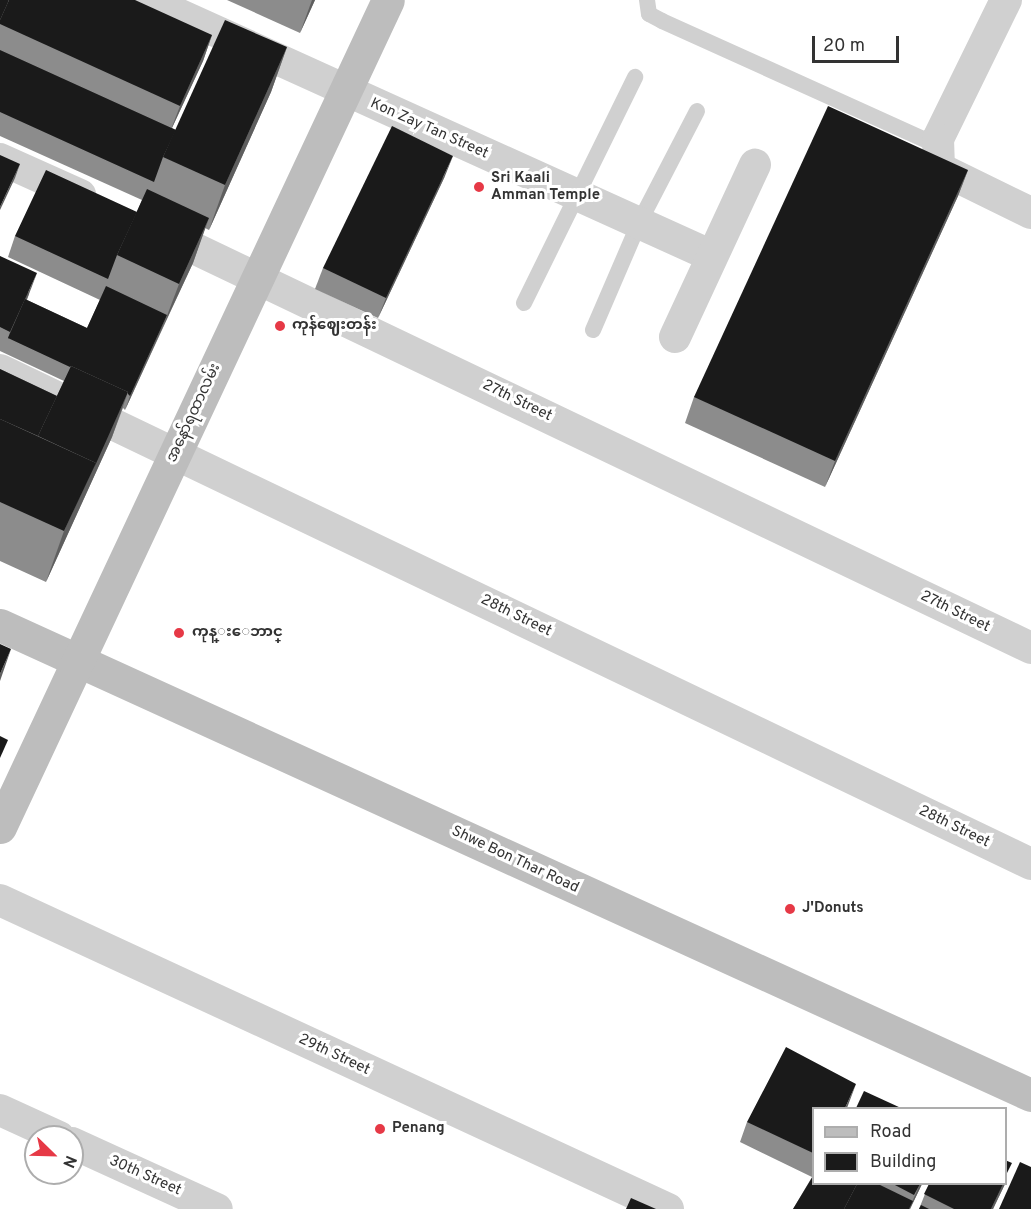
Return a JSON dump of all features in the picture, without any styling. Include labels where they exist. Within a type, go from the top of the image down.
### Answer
[{"type":"main road","name":"အနော်ရထာလမ်း","points":[[0,827],[388,0]]},
{"type":"main road","name":"Shwe Bon Thar Road","points":[[0,625],[1031,1095]]},
{"type":"street","name":"Kon Zay Tan Street","points":[[147,0],[345,92],[712,256]]},
{"type":"street","points":[[1006,0],[938,139],[944,148],[939,168],[1031,213]]},
{"type":"street","name":"27th Street","points":[[0,159],[258,277],[1031,648]]},
{"type":"street","points":[[675,337],[755,165]]},
{"type":"street","name":"28th Street","points":[[0,370],[176,452],[1031,864]]},
{"type":"street","name":"29th Street","points":[[0,900],[668,1209]]},
{"type":"street","points":[[0,1110],[32,1125]]},
{"type":"street","name":"30th Street","points":[[84,1148],[217,1209]]},
{"type":"lane","points":[[647,0],[649,14],[662,21],[944,148]]},
{"type":"lane","points":[[524,303],[635,77]]},
{"type":"lane","points":[[593,330],[639,223],[697,111]]},
{"type":"building","points":[[0,0],[9,0],[0,20]]},
{"type":"building","points":[[9,0],[135,0],[212,35],[180,106],[0,24]]},
{"type":"building","points":[[225,20],[287,47],[225,185],[163,157]]},
{"type":"building","points":[[0,50],[176,130],[154,182],[0,112]]},
{"type":"building","points":[[828,106],[968,170],[835,461],[694,397]]},
{"type":"building","points":[[392,126],[453,156],[386,298],[323,268]]},
{"type":"building","points":[[0,155],[20,164],[0,207]]},
{"type":"building","points":[[46,170],[137,212],[108,279],[15,236]]},
{"type":"building","points":[[147,189],[209,218],[179,284],[117,255]]},
{"type":"building","points":[[0,256],[37,273],[10,332],[0,327]]},
{"type":"building","points":[[106,286],[167,315],[130,396],[128,392],[8,338],[25,299],[87,328]]},
{"type":"building","points":[[71,366],[128,392],[94,468],[96,463],[38,436]]},
{"type":"building","points":[[0,369],[57,396],[38,436],[0,419]]},
{"type":"building","points":[[0,419],[96,463],[64,531],[0,502]]},
{"type":"building","points":[[0,644],[11,649],[0,674]]},
{"type":"building","points":[[0,736],[8,740],[0,758]]},
{"type":"building","points":[[786,1047],[856,1084],[845,1107],[812,1107],[812,1153],[747,1122]]},
{"type":"building","points":[[864,1091],[899,1107],[856,1107]]},
{"type":"building","points":[[1007,1161],[1012,1163],[1007,1173]]},
{"type":"building","points":[[1020,1162],[1031,1167],[1031,1209],[999,1209]]},
{"type":"building","points":[[812,1178],[812,1185],[856,1185],[844,1209],[793,1209]]},
{"type":"building","points":[[856,1185],[880,1185],[913,1201],[909,1209],[844,1209]]},
{"type":"building","points":[[895,1185],[919,1185],[914,1195]]},
{"type":"building","points":[[928,1185],[1003,1185],[991,1209],[954,1209],[924,1194]]},
{"type":"building","points":[[631,1198],[656,1209],[626,1209]]},
{"type":"place","name":"Sri Kaali Amman Temple","points":[[479,187]]},
{"type":"place","name":"ကုန်ဈေးတန်း","points":[[280,326]]},
{"type":"place","name":"ကုန္းေဘာင္","points":[[179,633]]},
{"type":"place","name":"J'Donuts","points":[[790,909]]},
{"type":"place","name":"Penang","points":[[380,1129]]}]
